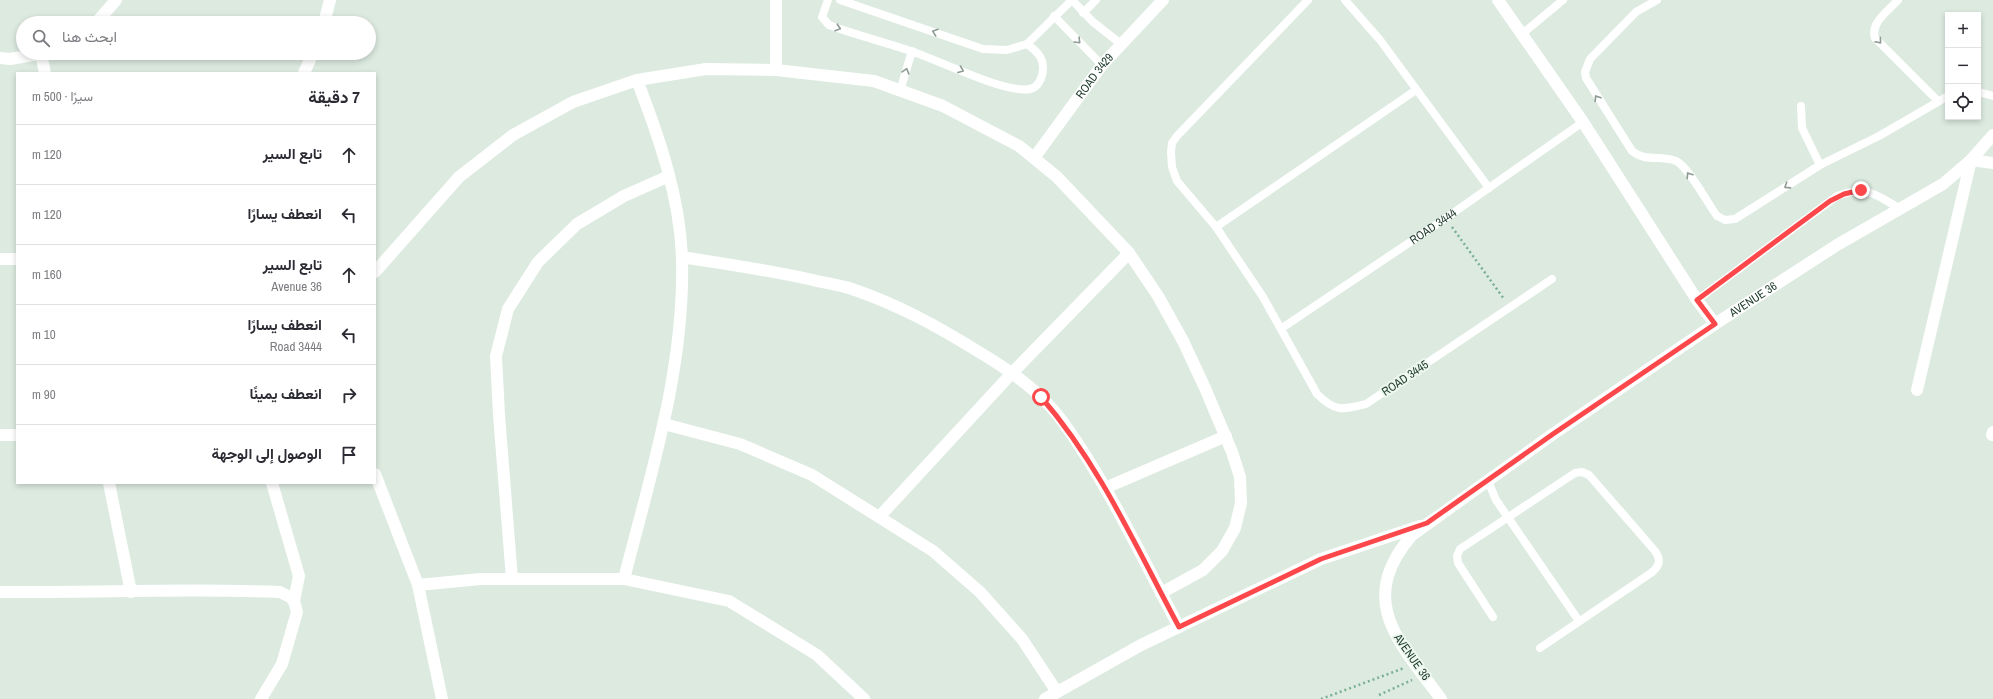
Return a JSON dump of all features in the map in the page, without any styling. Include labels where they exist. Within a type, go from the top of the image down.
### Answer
[{"type":"street","points":[[102,16],[116,0]]},
{"type":"street","points":[[326,16],[330,0]]},
{"type":"street","points":[[776,0],[776,70]]},
{"type":"street","name":"ROAD 3429","points":[[1034,158],[1102,65],[1164,0]]},
{"type":"street","points":[[1501,1],[1583,122],[1697,300],[1715,324]]},
{"type":"street","points":[[0,58],[16,58]]},
{"type":"street","points":[[44,60],[46,72]]},
{"type":"street","points":[[304,72],[309,60]]},
{"type":"street","points":[[376,271],[459,177],[512,135],[572,102],[637,80],[706,69],[776,70],[874,81],[943,106],[1019,146],[1057,177],[1129,253],[1158,296],[1183,341],[1226,436],[1240,477],[1241,503],[1235,528],[1222,551],[1203,570],[1161,594]]},
{"type":"street","points":[[624,579],[664,424],[675,372],[681,315],[682,257],[677,216],[669,176],[656,129],[637,80]]},
{"type":"street","name":"AVENUE 36","points":[[1441,699],[1394,634],[1387,610],[1385,590],[1387,577],[1394,558],[1412,535],[1553,434],[1715,324],[1837,245],[1943,184],[1971,160],[1993,135]]},
{"type":"street","points":[[1917,390],[1971,160],[1993,163]]},
{"type":"street","points":[[512,579],[498,415],[496,356],[508,309],[538,262],[577,224],[624,196],[669,176]]},
{"type":"street","points":[[880,516],[1012,372],[1129,253]]},
{"type":"street","points":[[682,257],[790,275],[850,288],[907,310],[1012,372],[1041,397],[1062,421],[1105,488],[1179,627]]},
{"type":"street","points":[[0,259],[16,259]]},
{"type":"street","points":[[664,424],[740,444],[812,475],[933,550],[980,592],[1022,639],[1057,692]]},
{"type":"street","points":[[0,435],[16,435]]},
{"type":"street","points":[[1105,488],[1226,436]]},
{"type":"street","points":[[376,477],[418,585],[442,699]]},
{"type":"street","points":[[109,484],[131,592]]},
{"type":"street","points":[[261,699],[282,664],[296,618],[297,612],[294,601],[299,576],[272,484]]},
{"type":"street","points":[[1045,699],[1141,645],[1321,559],[1427,523]]},
{"type":"street","points":[[418,585],[482,579],[624,579],[729,601],[817,655],[864,699]]},
{"type":"street","points":[[0,592],[131,592],[228,589],[280,592],[290,597],[294,601]]},
{"type":"lane","points":[[828,0],[822,16],[824,22],[830,26],[912,51],[1011,89],[1032,89],[1036,86],[1042,75],[1042,59],[1038,53],[1027,44]]},
{"type":"lane","points":[[840,0],[983,49],[1007,50],[1027,44],[1072,0],[1083,13],[1121,44]]},
{"type":"lane","points":[[1083,13],[1096,0]]},
{"type":"lane","name":"ROAD 3445","points":[[1308,0],[1177,136],[1172,143],[1171,152],[1172,167],[1177,181],[1216,227],[1264,297],[1317,394],[1328,405],[1338,408],[1350,408],[1366,404],[1552,279]]},
{"type":"lane","points":[[1345,0],[1380,40],[1489,188]]},
{"type":"lane","points":[[1522,34],[1564,0]]},
{"type":"lane","points":[[1658,0],[1642,7],[1631,17],[1590,59],[1585,72],[1589,84],[1632,151],[1642,158],[1670,159],[1683,166],[1717,216],[1726,220],[1735,220],[1820,165],[1879,136],[1945,98]]},
{"type":"lane","points":[[1898,0],[1874,25],[1873,32],[1875,38],[1938,101]]},
{"type":"lane","points":[[1054,16],[1102,65]]},
{"type":"lane","points":[[900,91],[912,51]]},
{"type":"lane","points":[[1216,227],[1416,90]]},
{"type":"lane","points":[[1981,93],[1993,96]]},
{"type":"lane","points":[[1801,106],[1802,128],[1820,165]]},
{"type":"lane","name":"ROAD 3444","points":[[1282,328],[1446,218],[1583,122]]},
{"type":"lane","points":[[1697,300],[1837,196],[1852,191],[1866,191],[1899,208]]},
{"type":"lane","points":[[1493,617],[1458,563],[1457,556],[1460,549],[1575,473],[1582,472],[1589,475],[1658,557],[1659,563],[1656,569],[1540,648]]},
{"type":"lane","points":[[1488,481],[1496,500],[1579,621]]},
{"type":"path","points":[[1446,218],[1510,307]]},
{"type":"path","points":[[1321,699],[1415,664]]},
{"type":"path","points":[[1379,695],[1423,674]]},
{"type":"route","points":[[1041,397],[1062,421],[1105,488],[1179,627],[1321,559],[1427,523],[1553,434],[1715,324],[1697,300],[1837,196],[1852,191],[1861,190]]}]
